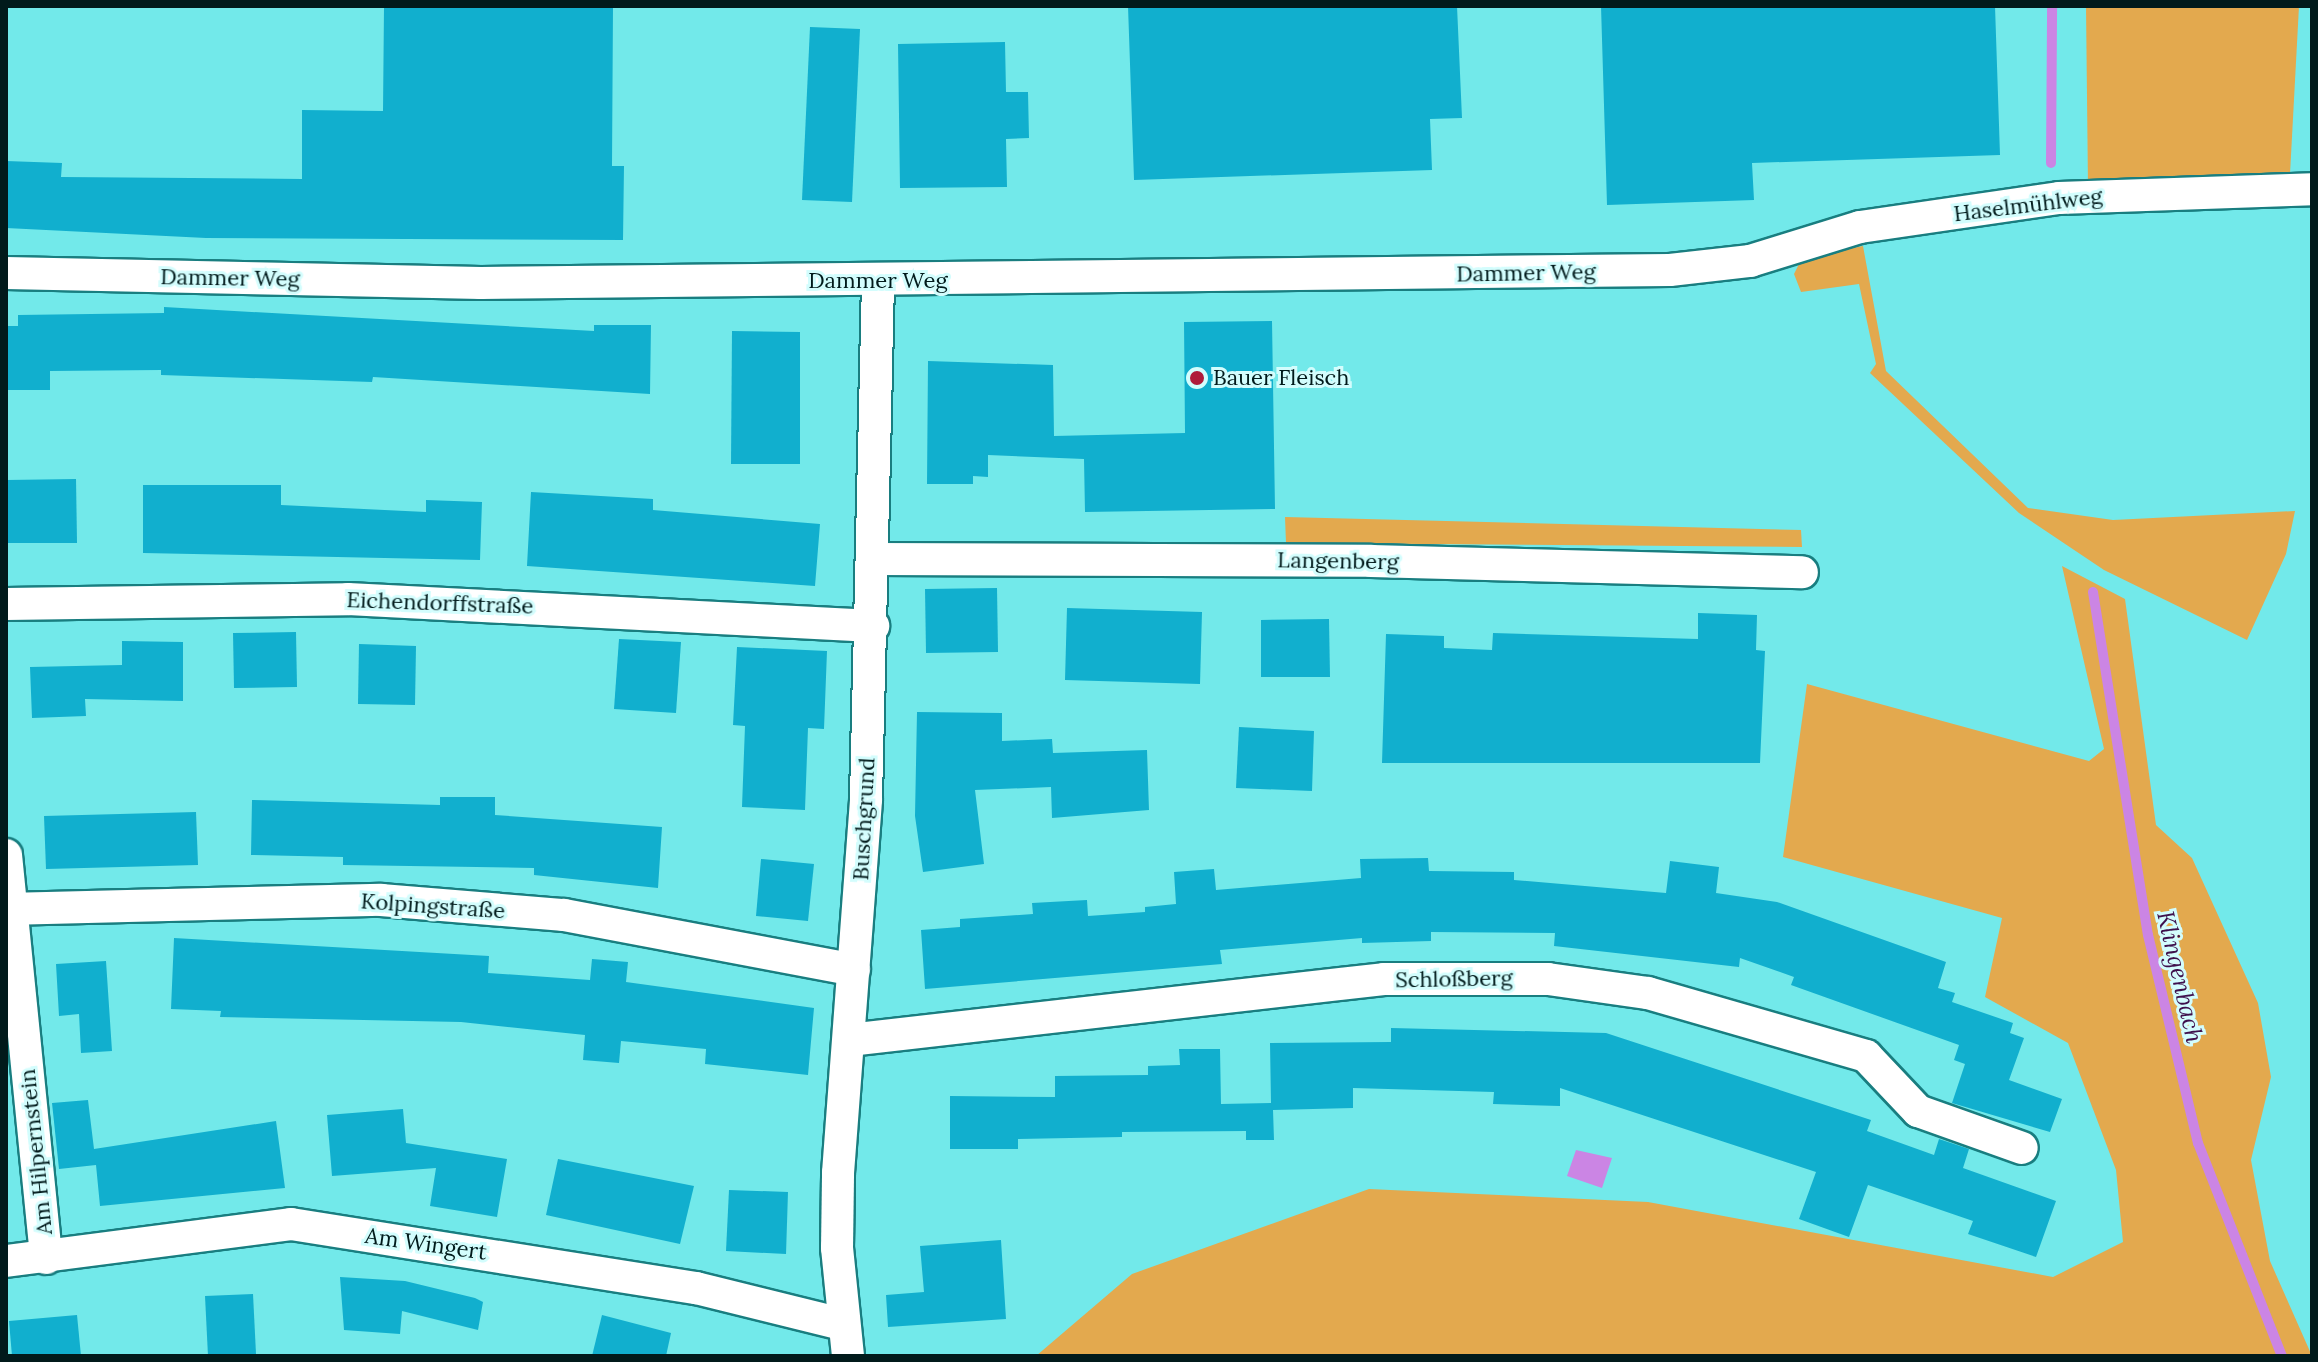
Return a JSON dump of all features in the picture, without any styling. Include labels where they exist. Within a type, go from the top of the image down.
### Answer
[{"type":"street","name":"Haselmühlweg","points":[[1750,261],[1860,227],[2059,198],[2312,189]]},
{"type":"street","name":"Dammer Weg","points":[[6,273],[481,283],[878,281],[1670,270],[1750,261]]},
{"type":"street","name":"Buschgrund","points":[[848,1356],[841,1324],[838,1173],[854,970],[873,626],[878,281]]},
{"type":"street","name":"Langenberg","points":[[874,559],[1802,572]]},
{"type":"street","name":"Eichendorffstraße","points":[[6,604],[348,599],[873,626]]},
{"type":"street","name":"Am Hilpernstein","points":[[6,855],[46,1258]]},
{"type":"street","name":"Kolpingstraße","points":[[9,909],[381,900],[564,915],[854,970]]},
{"type":"street","name":"Schloßberg","points":[[849,1040],[1384,979],[1548,979],[1648,993],[1866,1056],[1918,1111],[2022,1148]]},
{"type":"street","name":"Am Wingert","points":[[6,1261],[291,1224],[696,1288],[841,1324]]},
{"type":"shaded area","points":[[2086,6],[2299,6],[2290,174],[2088,187]]},
{"type":"shaded area","points":[[1863,246],[1886,371],[2028,508],[2113,520],[2295,511],[2286,554],[2247,640],[2104,570],[2019,513],[1870,373],[1876,364],[1859,284],[1801,292],[1794,274],[1802,258]]},
{"type":"shaded area","points":[[1285,517],[1801,530],[1802,547],[1286,543]]},
{"type":"shaded area","points":[[2062,566],[2125,599],[2156,825],[2192,858],[2258,1003],[2271,1077],[2251,1160],[2270,1261],[2312,1356],[1036,1356],[1132,1274],[1369,1189],[1648,1202],[2053,1277],[2123,1242],[2116,1170],[2068,1043],[1985,997],[2002,918],[1783,857],[1807,684],[2089,761],[2104,749]]},
{"type":"shaded area","points":[[1576,1150],[1612,1158],[1602,1188],[1567,1176]]},
{"type":"building","points":[[384,6],[613,6],[612,166],[624,166],[623,240],[206,238],[6,228],[6,161],[62,163],[61,177],[302,179],[302,110],[383,111]]},
{"type":"building","points":[[1128,6],[1457,6],[1462,118],[1430,119],[1432,170],[1134,180]]},
{"type":"building","points":[[1601,6],[1995,6],[2000,155],[1752,163],[1754,200],[1607,205]]},
{"type":"building","points":[[810,27],[860,29],[852,202],[802,200]]},
{"type":"building","points":[[1005,42],[1006,92],[1028,92],[1029,138],[1006,139],[1007,187],[900,188],[898,44]]},
{"type":"building","points":[[164,307],[594,331],[594,325],[651,325],[650,394],[373,377],[372,382],[161,375],[161,370],[50,371],[50,390],[6,390],[6,326],[18,326],[18,315],[164,313]]},
{"type":"building","points":[[1272,321],[1275,509],[1085,512],[1084,459],[988,455],[988,477],[973,476],[973,484],[927,484],[928,361],[1053,365],[1054,436],[1185,433],[1184,322]]},
{"type":"building","points":[[732,331],[800,332],[800,464],[731,464]]},
{"type":"building","points":[[76,479],[77,543],[8,543],[7,480]]},
{"type":"building","points":[[143,485],[281,485],[281,505],[426,512],[426,500],[482,502],[480,560],[143,553]]},
{"type":"building","points":[[531,492],[653,499],[653,510],[820,524],[815,586],[527,566]]},
{"type":"building","points":[[997,588],[998,652],[926,653],[925,589]]},
{"type":"building","points":[[1067,608],[1202,612],[1200,684],[1065,680]]},
{"type":"building","points":[[1698,613],[1757,615],[1756,650],[1765,651],[1760,763],[1382,763],[1386,634],[1444,636],[1444,648],[1492,650],[1493,633],[1698,639]]},
{"type":"building","points":[[1329,619],[1330,677],[1261,677],[1261,620]]},
{"type":"building","points":[[296,632],[297,687],[234,688],[233,633]]},
{"type":"building","points":[[619,639],[681,642],[676,713],[614,709]]},
{"type":"building","points":[[122,641],[183,642],[183,701],[85,699],[86,716],[32,718],[30,667],[122,665]]},
{"type":"building","points":[[359,644],[416,646],[415,705],[358,704]]},
{"type":"building","points":[[737,647],[827,651],[824,729],[808,728],[805,810],[742,807],[745,726],[733,725]]},
{"type":"building","points":[[917,712],[1002,713],[1002,741],[1052,739],[1053,753],[1147,750],[1149,810],[1052,818],[1051,787],[975,790],[984,864],[923,872],[915,816]]},
{"type":"building","points":[[1239,727],[1314,731],[1312,791],[1236,788]]},
{"type":"building","points":[[440,797],[495,797],[495,815],[662,827],[658,888],[534,875],[534,868],[343,865],[343,857],[251,855],[252,800],[440,805]]},
{"type":"building","points":[[196,812],[198,865],[46,869],[44,816]]},
{"type":"building","points":[[1428,858],[1429,871],[1514,872],[1514,880],[1666,893],[1670,861],[1719,867],[1716,893],[1777,902],[1946,962],[1938,988],[1955,993],[1952,1002],[2013,1023],[2010,1033],[2024,1038],[2009,1080],[2062,1099],[2050,1132],[1952,1103],[1965,1064],[1954,1060],[1959,1045],[1791,985],[1794,977],[1740,958],[1739,967],[1554,946],[1555,933],[1431,932],[1431,941],[1362,943],[1362,938],[1220,950],[1222,964],[925,989],[921,930],[960,927],[960,919],[1033,914],[1032,903],[1087,900],[1088,916],[1145,912],[1145,907],[1176,904],[1174,872],[1214,869],[1216,890],[1361,878],[1360,859]]},
{"type":"building","points":[[761,859],[814,864],[808,921],[756,916]]},
{"type":"building","points":[[174,938],[489,956],[488,973],[590,980],[592,959],[628,962],[626,982],[814,1008],[808,1075],[705,1064],[706,1049],[621,1041],[619,1063],[583,1060],[585,1035],[461,1022],[220,1017],[221,1011],[171,1009]]},
{"type":"building","points":[[106,961],[112,1051],[81,1053],[79,1014],[59,1016],[56,964]]},
{"type":"building","points":[[1391,1028],[1606,1033],[1871,1120],[1867,1131],[1934,1155],[1939,1139],[1969,1149],[1963,1168],[2056,1201],[2036,1257],[1968,1234],[1973,1221],[1868,1185],[1849,1237],[1799,1219],[1816,1172],[1560,1088],[1560,1106],[1493,1104],[1494,1092],[1353,1088],[1353,1108],[1273,1110],[1274,1140],[1246,1140],[1246,1131],[1122,1132],[1122,1137],[1018,1139],[1018,1149],[950,1149],[950,1096],[1055,1097],[1055,1076],[1148,1075],[1148,1066],[1180,1065],[1179,1049],[1220,1049],[1221,1104],[1271,1103],[1270,1043],[1391,1042]]},
{"type":"building","points":[[88,1100],[94,1149],[276,1121],[285,1188],[100,1206],[96,1165],[59,1169],[52,1103]]},
{"type":"building","points":[[403,1109],[406,1143],[507,1159],[497,1217],[430,1206],[436,1168],[332,1176],[327,1115]]},
{"type":"building","points":[[558,1159],[694,1186],[680,1244],[546,1215]]},
{"type":"building","points":[[729,1190],[788,1192],[786,1254],[726,1251]]},
{"type":"building","points":[[1001,1240],[1006,1319],[888,1327],[886,1295],[924,1292],[920,1246]]},
{"type":"building","points":[[340,1277],[405,1281],[475,1298],[483,1302],[478,1330],[402,1311],[400,1334],[344,1330]]},
{"type":"building","points":[[253,1294],[256,1354],[208,1356],[205,1296]]},
{"type":"building","points":[[77,1315],[81,1356],[12,1356],[9,1321]]},
{"type":"building","points":[[602,1315],[671,1333],[666,1356],[592,1356]]},
{"type":"waterway","name":"Klingenbach","points":[[2051,163],[2052,6]]},
{"type":"waterway","name":"Klingenbach","points":[[2093,592],[2148,935],[2198,1143],[2282,1356]]},
{"type":"place","name":"Bauer Fleisch","points":[[1197,378]]}]
